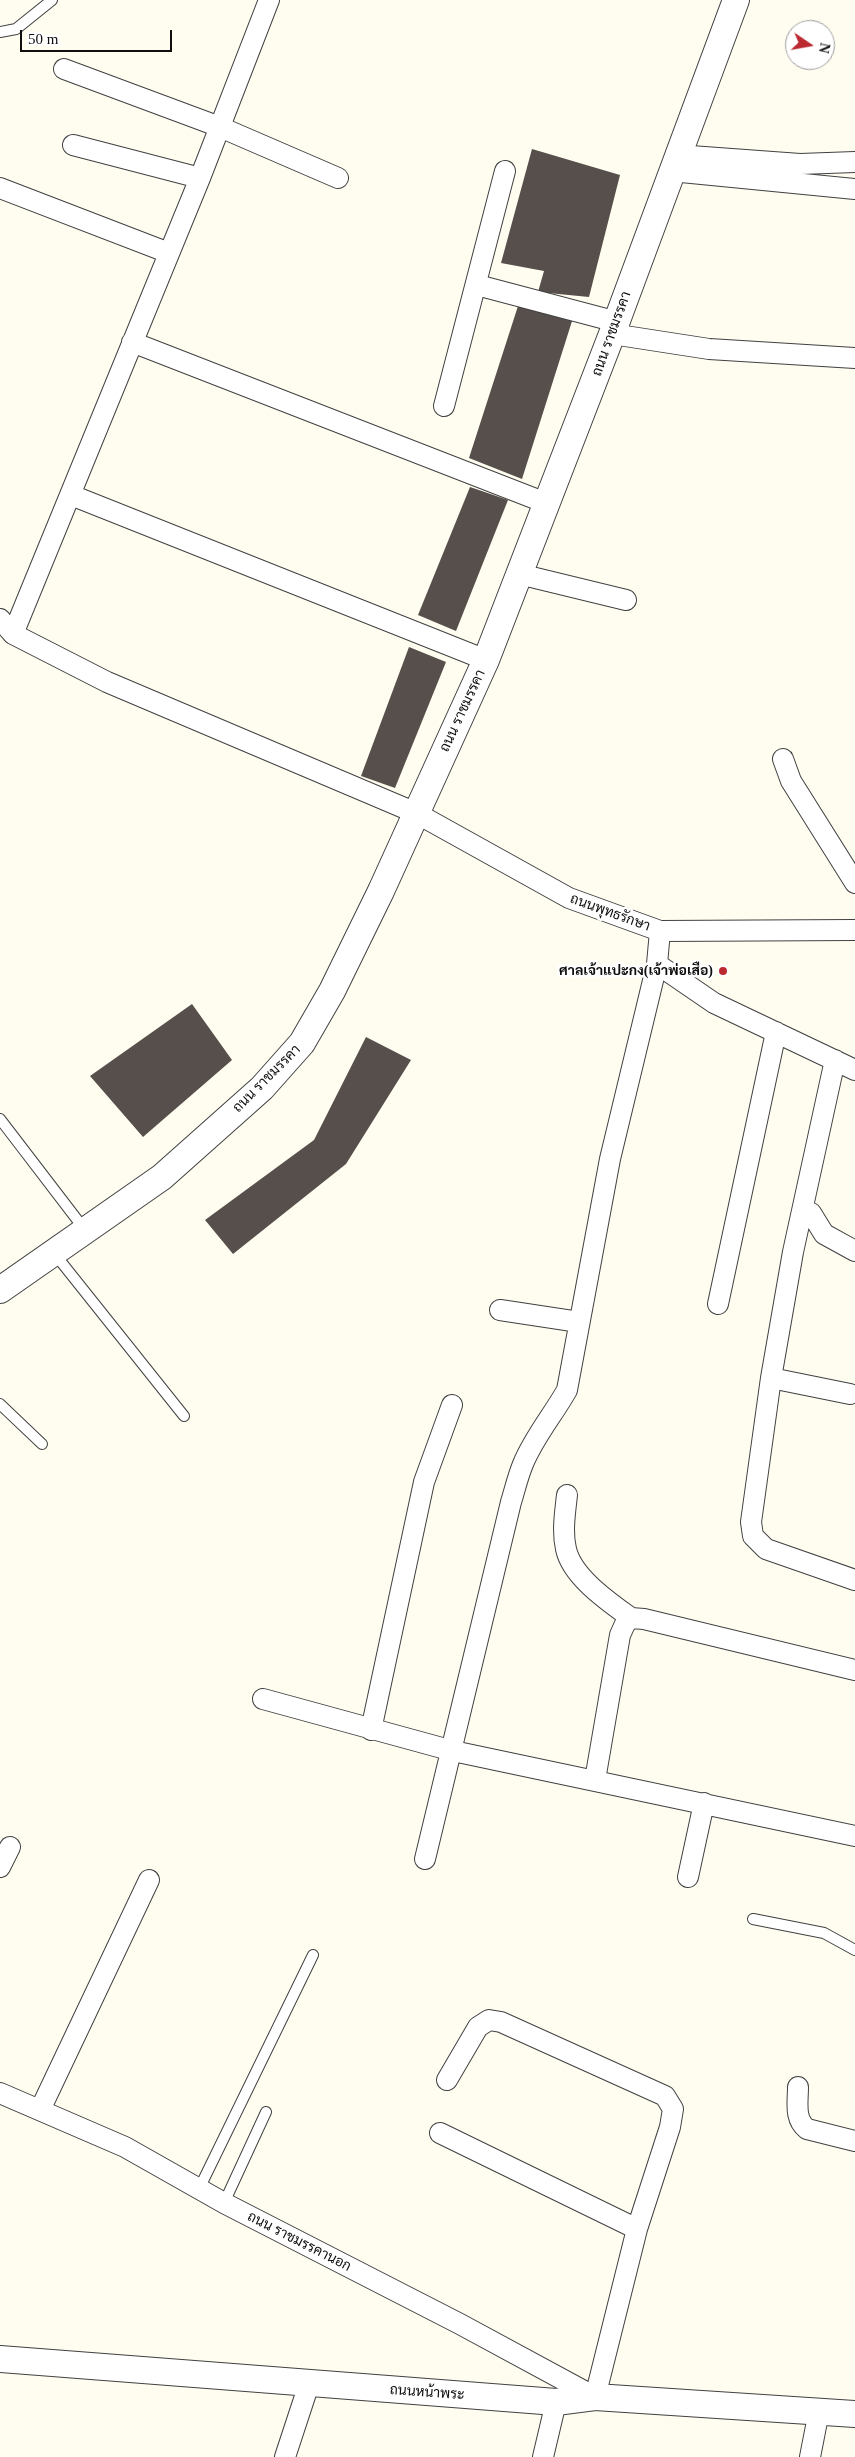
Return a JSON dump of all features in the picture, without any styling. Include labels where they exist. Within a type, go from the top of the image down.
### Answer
[{"type":"street","points":[[0,620],[13,634],[200,178],[269,0]]},
{"type":"street","name":"ถนน ราชมรรคา","points":[[0,1290],[162,1177],[262,1088],[302,1043],[332,991],[377,900],[486,660],[614,328],[736,0]]},
{"type":"street","points":[[64,69],[220,127],[338,178]]},
{"type":"street","points":[[73,145],[200,178]]},
{"type":"street","points":[[674,163],[800,164],[855,162]]},
{"type":"street","points":[[674,163],[855,189]]},
{"type":"street","points":[[444,406],[477,285],[505,171]]},
{"type":"street","points":[[0,188],[169,253]]},
{"type":"street","points":[[477,285],[614,328],[709,349],[855,358]]},
{"type":"street","points":[[132,342],[546,503]]},
{"type":"street","points":[[71,495],[486,660]]},
{"type":"street","points":[[519,574],[626,600]]},
{"type":"street","name":"ถนนพุทธรักษา","points":[[13,634],[107,682],[416,813],[569,898],[660,931],[855,930]]},
{"type":"street","points":[[783,760],[791,781],[855,882]]},
{"type":"street","points":[[425,1859],[453,1751],[511,1502],[523,1464],[566,1390],[610,1160],[657,964],[660,931]]},
{"type":"street","points":[[657,964],[714,1003],[855,1070]]},
{"type":"street","points":[[718,1304],[776,1032]]},
{"type":"street","points":[[835,1060],[803,1209],[771,1378],[751,1522],[753,1536],[766,1549],[855,1580]]},
{"type":"street","points":[[803,1209],[811,1213],[824,1234],[855,1251]]},
{"type":"street","points":[[500,1310],[579,1322]]},
{"type":"street","points":[[771,1378],[850,1394]]},
{"type":"street","points":[[371,1730],[424,1482],[452,1405]]},
{"type":"street","points":[[566,1495],[564,1534],[566,1551],[576,1568],[594,1590],[631,1618],[644,1619],[855,1670]]},
{"type":"street","points":[[595,1780],[620,1635],[625,1624],[631,1618]]},
{"type":"street","points":[[263,1699],[453,1751],[855,1836]]},
{"type":"street","points":[[688,1877],[704,1804]]},
{"type":"street","points":[[0,1867],[10,1847]]},
{"type":"street","points":[[40,2110],[148,1880]]},
{"type":"street","points":[[447,2080],[478,2027],[489,2020],[501,2022],[665,2096],[673,2109],[670,2127],[638,2228],[595,2397]]},
{"type":"street","points":[[798,2087],[798,2113],[801,2125],[807,2129],[855,2141]]},
{"type":"street","name":"ถนน ราชมรรคานอก","points":[[0,2093],[125,2147],[224,2203],[460,2324],[595,2397]]},
{"type":"street","points":[[440,2133],[638,2228]]},
{"type":"street","name":"ถนนหน้าพระ","points":[[0,2359],[556,2402],[595,2397],[855,2414]]},
{"type":"street","points":[[285,2457],[309,2384]]},
{"type":"street","points":[[543,2457],[556,2402]]},
{"type":"street","points":[[810,2457],[819,2412]]},
{"type":"lane","points":[[0,32],[16,29],[52,0]]},
{"type":"lane","points":[[0,1119],[85,1230]]},
{"type":"lane","points":[[54,1252],[184,1416]]},
{"type":"lane","points":[[0,1404],[42,1444]]},
{"type":"lane","points":[[752,1919],[824,1933],[855,1950]]},
{"type":"lane","points":[[199,2189],[313,1955]]},
{"type":"lane","points":[[224,2203],[266,2112]]},
{"type":"building","points":[[532,149],[620,175],[589,297],[538,292],[544,271],[501,263]]},
{"type":"building","points":[[518,306],[573,318],[522,479],[469,458]]},
{"type":"building","points":[[470,487],[508,500],[456,631],[418,615]]},
{"type":"building","points":[[409,647],[446,662],[395,788],[361,776]]},
{"type":"building","points":[[192,1004],[232,1060],[143,1137],[90,1076]]},
{"type":"building","points":[[366,1037],[411,1060],[346,1164],[233,1254],[205,1220],[314,1140]]},
{"type":"place","name":"ศาลเจ้าแปะกง(เจ้าพ่อเสือ)","points":[[723,971]]}]
